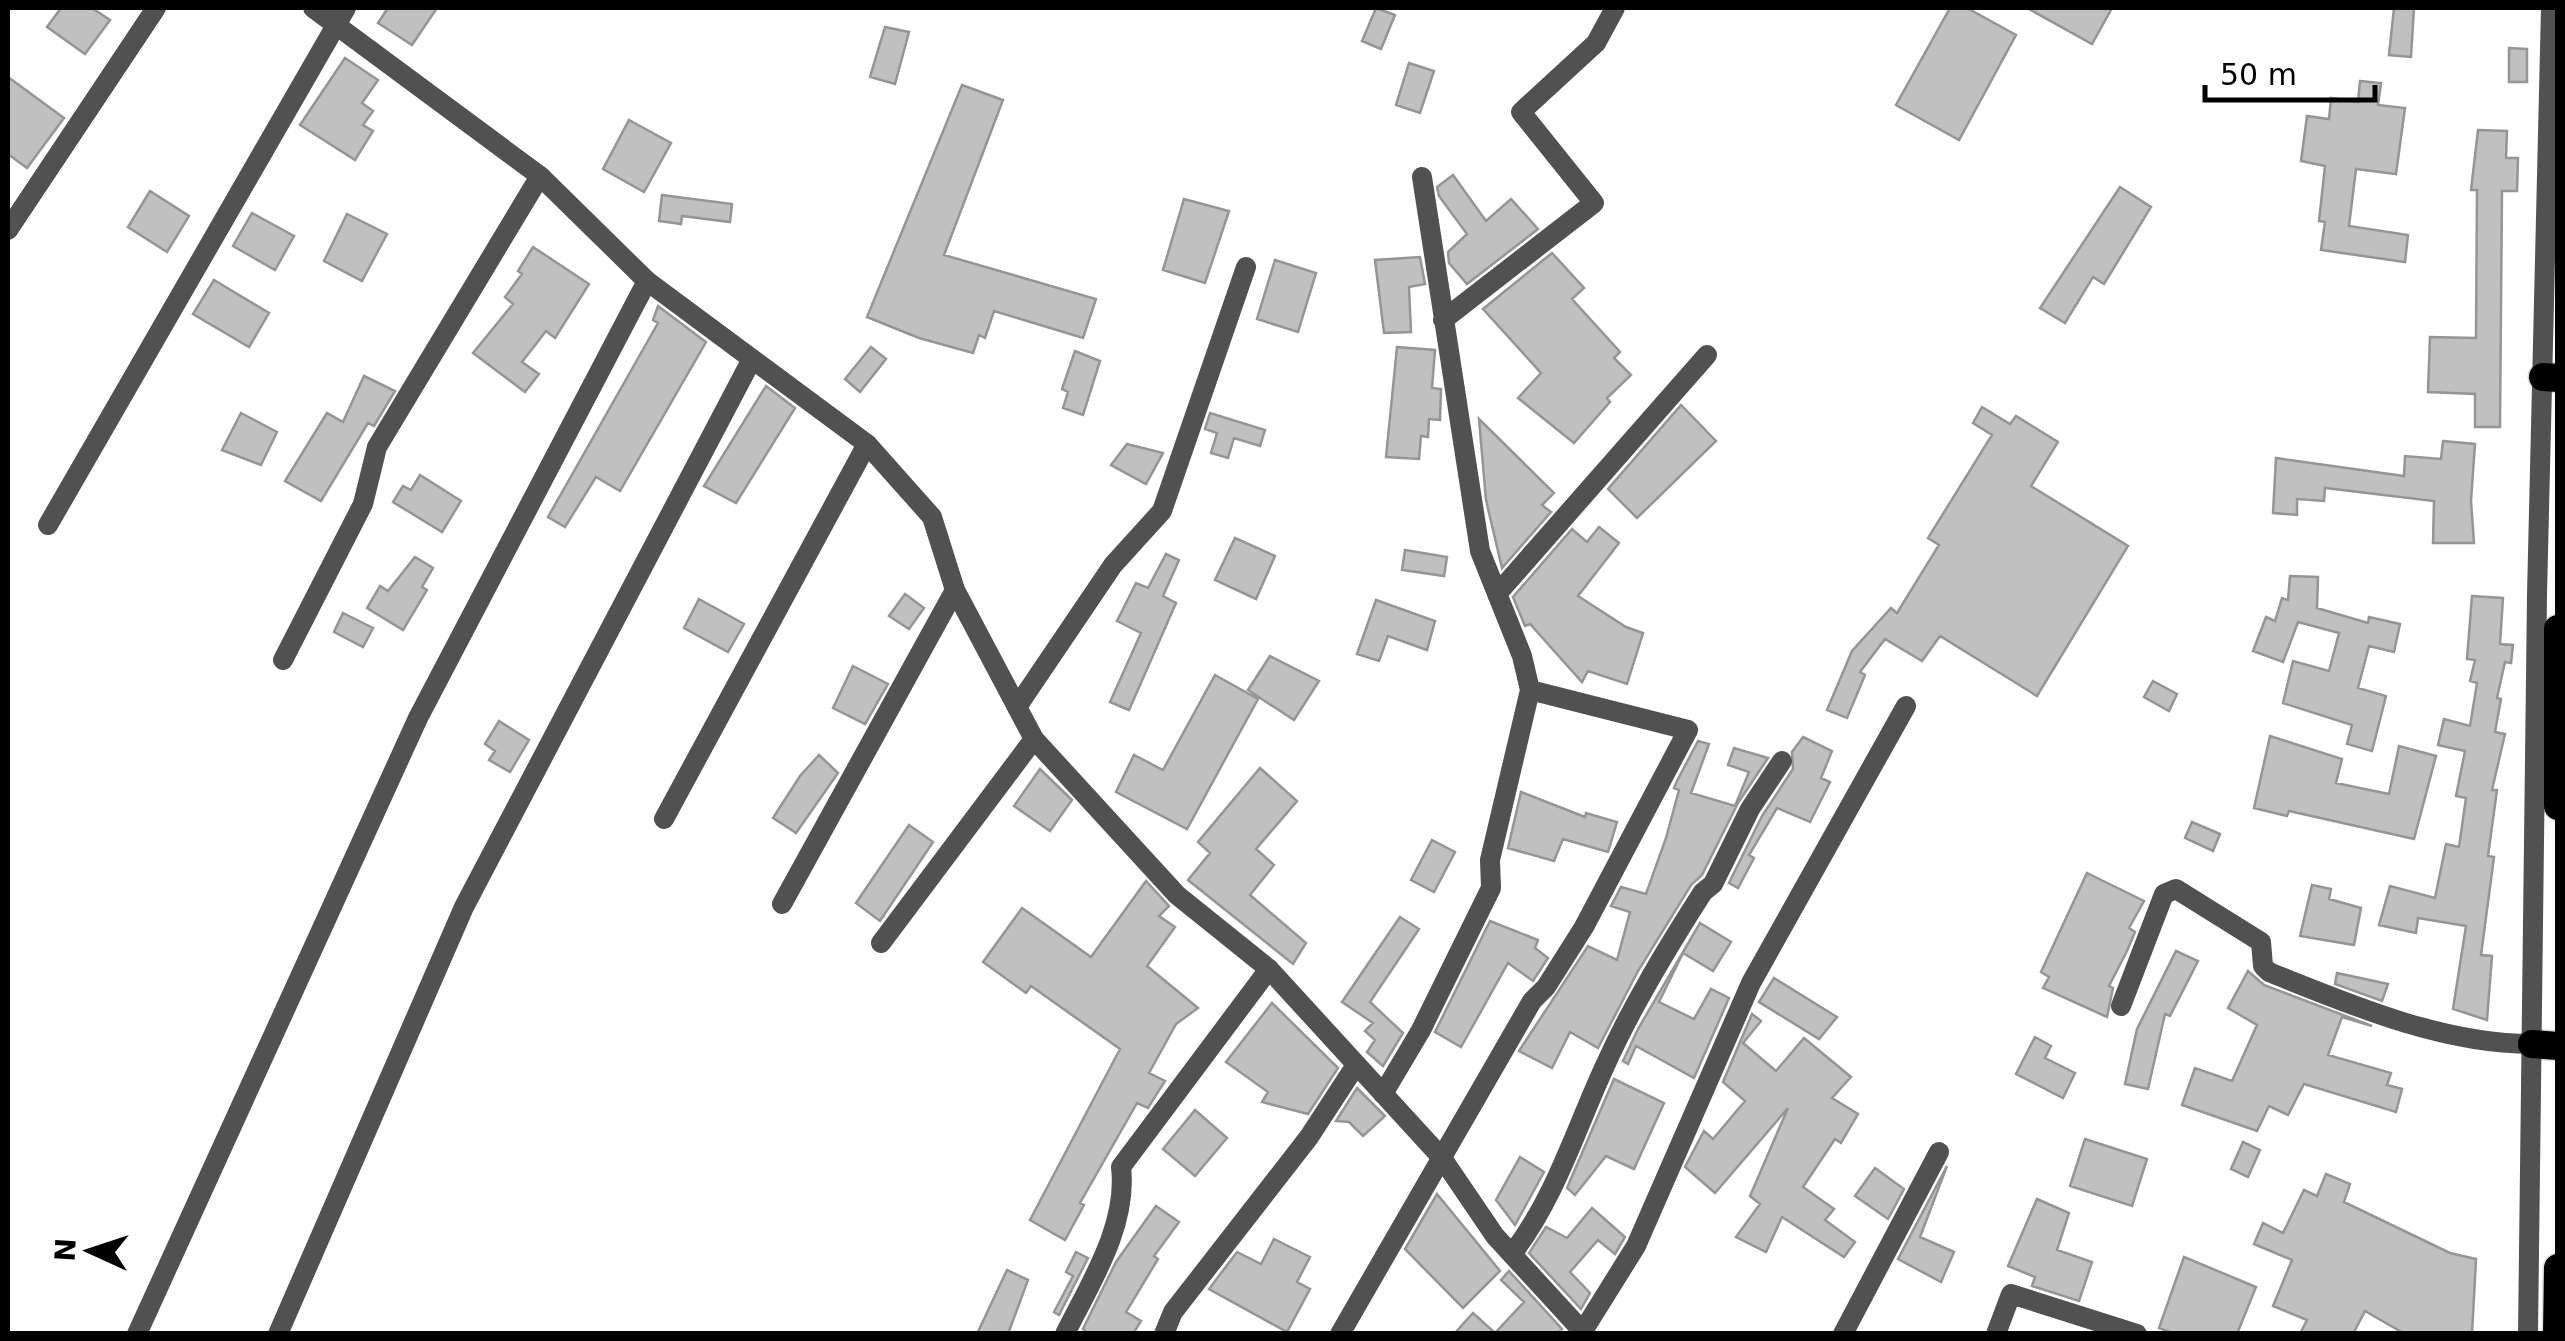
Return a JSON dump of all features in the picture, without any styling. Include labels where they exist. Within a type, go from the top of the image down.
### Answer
[{"type":"highway","points":[[2558,629],[2558,806]]},
{"type":"highway","points":[[2557,1334],[2558,1268]]},
{"type":"street","points":[[8,230],[156,8]]},
{"type":"street","points":[[313,8],[341,15],[540,176],[647,281],[867,444],[932,517],[955,590],[1034,739],[1177,895],[1268,970],[1442,1158],[1512,1254],[1584,1332],[1636,1246],[1751,983],[1906,706]]},
{"type":"street","points":[[1443,320],[1594,202],[1521,112],[1596,44],[1614,8]]},
{"type":"street","points":[[2528,1334],[2545,1045],[2550,8]]},
{"type":"street","points":[[48,525],[341,15]]},
{"type":"street","points":[[283,660],[362,504],[377,447],[540,176]]},
{"type":"street","points":[[1383,1094],[1420,1030],[1491,888],[1490,860],[1530,690],[1522,656],[1480,552],[1422,177]]},
{"type":"street","points":[[1017,707],[1113,565],[1162,512],[1246,268]]},
{"type":"street","points":[[137,1334],[418,718],[647,281]]},
{"type":"street","points":[[1497,594],[1706,354]]},
{"type":"street","points":[[278,1334],[464,907],[752,359]]},
{"type":"street","points":[[664,819],[867,444]]},
{"type":"street","points":[[782,904],[955,590]]},
{"type":"street","points":[[1340,1334],[1532,1001],[1546,987],[1584,927],[1688,730],[1530,690]]},
{"type":"street","points":[[881,942],[1034,739]]},
{"type":"street","points":[[1512,1254],[1547,1202],[1606,1064],[1679,930],[1713,884],[1750,808],[1782,762]]},
{"type":"street","points":[[2121,1006],[2164,894],[2176,889],[2261,942],[2263,966],[2268,972],[2329,996],[2482,1044],[2545,1045]]},
{"type":"street","points":[[1065,1334],[1102,1259],[1124,1194],[1121,1167],[1268,970]]},
{"type":"street","points":[[1164,1334],[1173,1312],[1309,1137],[1356,1065]]},
{"type":"street","points":[[1843,1334],[1938,1152]]},
{"type":"street","points":[[1996,1334],[2011,1294],[2137,1334]]},
{"type":"building","points":[[61,8],[92,8],[110,20],[85,54],[47,27]]},
{"type":"building","points":[[388,8],[437,8],[412,45],[378,23]]},
{"type":"building","points":[[1376,8],[1395,15],[1381,49],[1362,41]]},
{"type":"building","points":[[1950,8],[1967,8],[2016,35],[1959,140],[1896,105]]},
{"type":"building","points":[[2027,8],[2112,8],[2092,44]]},
{"type":"building","points":[[2394,8],[2414,8],[2411,57],[2389,55]]},
{"type":"building","points":[[885,27],[909,32],[895,84],[870,77]]},
{"type":"building","points":[[2509,48],[2527,49],[2527,82],[2509,82]]},
{"type":"building","points":[[345,58],[378,80],[362,103],[373,111],[363,125],[373,131],[355,160],[300,125]]},
{"type":"building","points":[[1409,63],[1434,71],[1420,113],[1396,105]]},
{"type":"building","points":[[8,77],[64,118],[27,168],[8,154]]},
{"type":"building","points":[[2360,81],[2381,83],[2378,105],[2405,108],[2396,174],[2356,169],[2349,226],[2408,235],[2405,262],[2321,250],[2325,222],[2319,221],[2325,166],[2301,161],[2307,116],[2329,119],[2331,98],[2358,102]]},
{"type":"building","points":[[962,85],[1003,100],[944,255],[1096,299],[1083,338],[994,311],[985,338],[979,335],[973,353],[919,338],[867,317]]},
{"type":"building","points":[[629,120],[671,143],[644,192],[603,169]]},
{"type":"building","points":[[2478,130],[2507,131],[2506,158],[2518,158],[2517,191],[2502,191],[2500,427],[2475,427],[2475,394],[2428,392],[2430,337],[2476,338],[2477,190],[2471,190]]},
{"type":"building","points":[[1453,175],[1486,221],[1511,199],[1538,229],[1467,284],[1449,263],[1448,252],[1467,234],[1439,196],[1437,187]]},
{"type":"building","points":[[2120,187],[2151,207],[2104,284],[2093,277],[2065,323],[2040,308]]},
{"type":"building","points":[[150,191],[189,216],[167,252],[128,227]]},
{"type":"building","points":[[662,195],[732,204],[730,222],[682,216],[681,224],[659,221]]},
{"type":"building","points":[[1184,199],[1229,211],[1205,283],[1163,270]]},
{"type":"building","points":[[252,213],[294,236],[275,270],[233,246]]},
{"type":"building","points":[[347,214],[387,234],[362,281],[324,261]]},
{"type":"building","points":[[533,247],[589,284],[555,338],[546,331],[522,362],[539,374],[525,392],[473,353],[513,304],[505,297],[522,274],[518,271]]},
{"type":"building","points":[[1552,253],[1584,288],[1572,299],[1620,352],[1614,358],[1631,375],[1607,398],[1610,402],[1574,443],[1518,398],[1541,373],[1483,309]]},
{"type":"building","points":[[1420,257],[1425,284],[1409,287],[1411,332],[1384,333],[1375,260]]},
{"type":"building","points":[[1275,260],[1316,273],[1298,332],[1257,319]]},
{"type":"building","points":[[214,280],[269,313],[249,347],[193,314]]},
{"type":"building","points":[[658,306],[706,342],[620,491],[596,477],[565,527],[548,517],[658,323],[653,320]]},
{"type":"building","points":[[871,347],[886,359],[860,392],[845,379]]},
{"type":"building","points":[[1397,347],[1435,350],[1432,388],[1441,389],[1440,420],[1429,419],[1428,437],[1421,436],[1419,459],[1386,457]]},
{"type":"building","points":[[1075,351],[1100,361],[1083,415],[1063,408],[1068,392],[1062,389]]},
{"type":"building","points":[[364,376],[395,391],[374,426],[368,423],[321,501],[285,481],[327,413],[343,422]]},
{"type":"building","points":[[766,386],[795,408],[736,503],[704,486]]},
{"type":"building","points":[[1681,405],[1716,441],[1637,518],[1608,489]]},
{"type":"building","points":[[1982,407],[2010,424],[2016,416],[2058,442],[2031,486],[2128,546],[2037,696],[1940,636],[1922,661],[1885,639],[1860,672],[1865,675],[1847,718],[1827,710],[1852,651],[1891,608],[1897,613],[1939,545],[1928,538],[1992,435],[1973,423]]},
{"type":"building","points":[[241,413],[277,432],[261,465],[222,450]]},
{"type":"building","points":[[1210,413],[1265,430],[1260,446],[1234,438],[1228,458],[1211,453],[1217,433],[1205,429]]},
{"type":"building","points":[[1479,419],[1554,493],[1542,505],[1551,512],[1502,568],[1486,500]]},
{"type":"building","points":[[2443,441],[2475,444],[2471,501],[2474,543],[2433,543],[2434,501],[2325,488],[2324,501],[2297,499],[2297,515],[2273,513],[2276,458],[2404,476],[2405,456],[2441,459]]},
{"type":"building","points":[[1127,444],[1163,453],[1146,484],[1111,465]]},
{"type":"building","points":[[420,475],[461,501],[442,532],[393,502],[403,486],[411,490]]},
{"type":"building","points":[[1599,527],[1619,543],[1578,596],[1626,627],[1643,633],[1627,684],[1588,671],[1582,682],[1530,624],[1525,626],[1513,597],[1572,529],[1587,542]]},
{"type":"building","points":[[1235,538],[1275,556],[1256,599],[1215,580]]},
{"type":"building","points":[[1405,550],[1447,557],[1444,576],[1402,570]]},
{"type":"building","points":[[1166,554],[1179,560],[1163,596],[1176,603],[1129,710],[1110,702],[1141,633],[1117,621],[1136,583],[1148,588]]},
{"type":"building","points":[[415,557],[433,568],[422,587],[427,590],[403,630],[367,608],[380,586],[388,591]]},
{"type":"building","points":[[2290,576],[2318,577],[2317,608],[2368,623],[2369,617],[2400,624],[2394,652],[2369,646],[2358,688],[2386,696],[2372,751],[2347,744],[2352,725],[2283,703],[2293,661],[2329,671],[2339,633],[2298,622],[2283,662],[2253,651],[2266,617],[2275,621],[2282,598],[2288,600]]},
{"type":"building","points":[[905,594],[924,608],[909,629],[889,616]]},
{"type":"building","points":[[2472,596],[2503,598],[2500,644],[2513,645],[2511,663],[2505,662],[2497,698],[2501,699],[2495,732],[2505,734],[2492,790],[2497,790],[2488,856],[2494,857],[2481,955],[2492,956],[2487,1020],[2453,1009],[2466,926],[2418,918],[2416,933],[2379,925],[2390,886],[2435,898],[2446,844],[2459,847],[2466,798],[2456,796],[2465,751],[2438,745],[2444,719],[2470,726],[2477,683],[2470,681],[2475,660],[2467,659]]},
{"type":"building","points":[[699,599],[744,624],[728,652],[684,628]]},
{"type":"building","points":[[1376,600],[1435,621],[1427,650],[1388,636],[1379,661],[1357,654]]},
{"type":"building","points":[[343,613],[373,628],[363,647],[334,632]]},
{"type":"building","points":[[1270,656],[1319,681],[1294,720],[1248,690]]},
{"type":"building","points":[[853,666],[888,684],[865,724],[833,708]]},
{"type":"building","points":[[1215,675],[1258,699],[1187,829],[1116,792],[1134,755],[1163,770]]},
{"type":"building","points":[[2153,681],[2177,694],[2169,711],[2144,697]]},
{"type":"building","points":[[499,721],[529,740],[510,772],[489,760],[495,751],[485,744]]},
{"type":"building","points":[[2270,736],[2342,759],[2336,783],[2389,794],[2399,746],[2436,756],[2414,839],[2289,811],[2287,816],[2254,808]]},
{"type":"building","points":[[1803,737],[1832,751],[1821,778],[1830,782],[1810,822],[1777,808],[1749,855],[1754,858],[1738,888],[1729,883],[1762,816],[1793,769],[1792,752]]},
{"type":"building","points":[[1698,741],[1709,744],[1691,793],[1735,806],[1749,772],[1728,765],[1734,748],[1768,758],[1738,803],[1702,875],[1691,885],[1638,971],[1598,1048],[1570,1032],[1552,1068],[1519,1051],[1588,946],[1617,960],[1630,912],[1611,906],[1621,887],[1646,894],[1679,790],[1674,788]]},
{"type":"building","points":[[819,755],[838,773],[796,833],[773,818]]},
{"type":"building","points":[[1260,768],[1297,801],[1256,849],[1274,865],[1250,895],[1306,943],[1293,964],[1188,880],[1210,853],[1198,842]]},
{"type":"building","points":[[1040,769],[1072,800],[1050,831],[1014,806]]},
{"type":"building","points":[[1521,792],[1585,817],[1586,813],[1617,822],[1608,852],[1563,839],[1554,861],[1508,848]]},
{"type":"building","points":[[2192,822],[2220,834],[2213,851],[2185,838]]},
{"type":"building","points":[[909,825],[933,842],[880,921],[856,903]]},
{"type":"building","points":[[1432,840],[1455,852],[1434,892],[1411,880]]},
{"type":"building","points":[[2087,873],[2144,901],[2129,928],[2135,932],[2109,986],[2113,988],[2107,1017],[2043,988],[2049,977],[2041,972]]},
{"type":"building","points":[[1146,881],[1169,906],[1159,916],[1175,927],[1147,966],[1198,1008],[1176,1024],[1149,1073],[1165,1081],[1148,1108],[1137,1103],[1080,1203],[1084,1205],[1065,1240],[1030,1220],[1120,1049],[1031,986],[1026,993],[983,962],[1022,908],[1091,957]]},
{"type":"building","points":[[2312,885],[2331,889],[2329,899],[2361,908],[2354,945],[2300,936]]},
{"type":"building","points":[[1400,917],[1419,929],[1370,1002],[1403,1033],[1383,1066],[1367,1052],[1375,1040],[1365,1031],[1373,1023],[1342,1002]]},
{"type":"building","points":[[1490,921],[1538,940],[1535,948],[1548,958],[1533,981],[1508,963],[1461,1047],[1435,1032]]},
{"type":"building","points":[[1700,923],[1731,942],[1713,971],[1683,953],[1659,1002],[1694,1019],[1711,989],[1729,998],[1694,1078],[1636,1046],[1628,1064],[1623,1061],[1638,1029]]},
{"type":"building","points":[[2176,951],[2198,961],[2170,1016],[2165,1014],[2148,1089],[2125,1084],[2137,1029]]},
{"type":"building","points":[[2248,971],[2264,985],[2372,1026],[2342,1017],[2328,1055],[2391,1073],[2387,1085],[2402,1089],[2396,1112],[2304,1084],[2288,1115],[2269,1106],[2257,1131],[2182,1105],[2195,1068],[2232,1081],[2257,1025],[2228,1008]]},
{"type":"building","points":[[2337,973],[2388,984],[2382,1001],[2335,984]]},
{"type":"building","points":[[1774,978],[1837,1017],[1819,1039],[1759,1002]]},
{"type":"building","points":[[1272,1003],[1338,1068],[1308,1114],[1262,1102],[1268,1092],[1226,1062]]},
{"type":"building","points":[[1752,1014],[1761,1021],[1743,1043],[1776,1071],[1804,1038],[1851,1077],[1832,1098],[1858,1114],[1841,1143],[1835,1139],[1803,1187],[1834,1209],[1825,1220],[1855,1242],[1844,1257],[1782,1217],[1766,1252],[1736,1237],[1760,1204],[1750,1196],[1788,1108],[1715,1193],[1685,1167],[1704,1131],[1713,1139],[1745,1101],[1723,1082]]},
{"type":"building","points":[[2035,1037],[2051,1046],[2045,1058],[2075,1073],[2063,1098],[2016,1074]]},
{"type":"building","points":[[1614,1079],[1664,1103],[1634,1169],[1606,1156],[1575,1195],[1567,1188]]},
{"type":"building","points":[[1357,1088],[1385,1116],[1363,1136],[1349,1122],[1336,1121]]},
{"type":"building","points":[[1195,1110],[1227,1138],[1195,1176],[1163,1149]]},
{"type":"building","points":[[2085,1139],[2147,1159],[2132,1206],[2070,1186]]},
{"type":"building","points":[[2243,1142],[2260,1150],[2248,1177],[2231,1169]]},
{"type":"building","points":[[1520,1157],[1544,1172],[1515,1225],[1496,1200]]},
{"type":"building","points":[[1947,1166],[1920,1237],[1954,1252],[1941,1282],[1898,1259]]},
{"type":"building","points":[[1875,1168],[1904,1189],[1888,1219],[1855,1196]]},
{"type":"building","points":[[2326,1174],[2350,1184],[2344,1202],[2450,1253],[2476,1259],[2472,1334],[2405,1334],[2365,1311],[2353,1334],[2300,1334],[2307,1320],[2273,1306],[2292,1260],[2254,1244],[2263,1223],[2283,1233],[2304,1190],[2317,1196]]},
{"type":"building","points":[[1437,1194],[1500,1271],[1463,1308],[1405,1249]]},
{"type":"building","points":[[2037,1199],[2069,1213],[2057,1250],[2092,1262],[2079,1301],[2032,1286],[2035,1277],[2008,1266]]},
{"type":"building","points":[[1156,1206],[1179,1222],[1154,1256],[1158,1259],[1126,1312],[1141,1321],[1133,1334],[1089,1334],[1083,1329],[1116,1262]]},
{"type":"building","points":[[1592,1208],[1625,1237],[1615,1254],[1598,1240],[1570,1272],[1590,1293],[1581,1309],[1529,1253],[1546,1227],[1567,1238]]},
{"type":"building","points":[[1274,1239],[1310,1257],[1297,1282],[1310,1289],[1287,1332],[1209,1289],[1237,1252],[1261,1264]]},
{"type":"building","points":[[1076,1252],[1088,1258],[1059,1315],[1054,1312],[1073,1276],[1066,1272]]},
{"type":"building","points":[[2184,1257],[2256,1287],[2237,1334],[2175,1334],[2159,1328]]},
{"type":"building","points":[[1007,1270],[1028,1280],[1008,1334],[977,1334]]},
{"type":"building","points":[[1509,1271],[1562,1329],[1558,1334],[1454,1334],[1473,1313],[1495,1333],[1524,1302],[1501,1280]]}]
